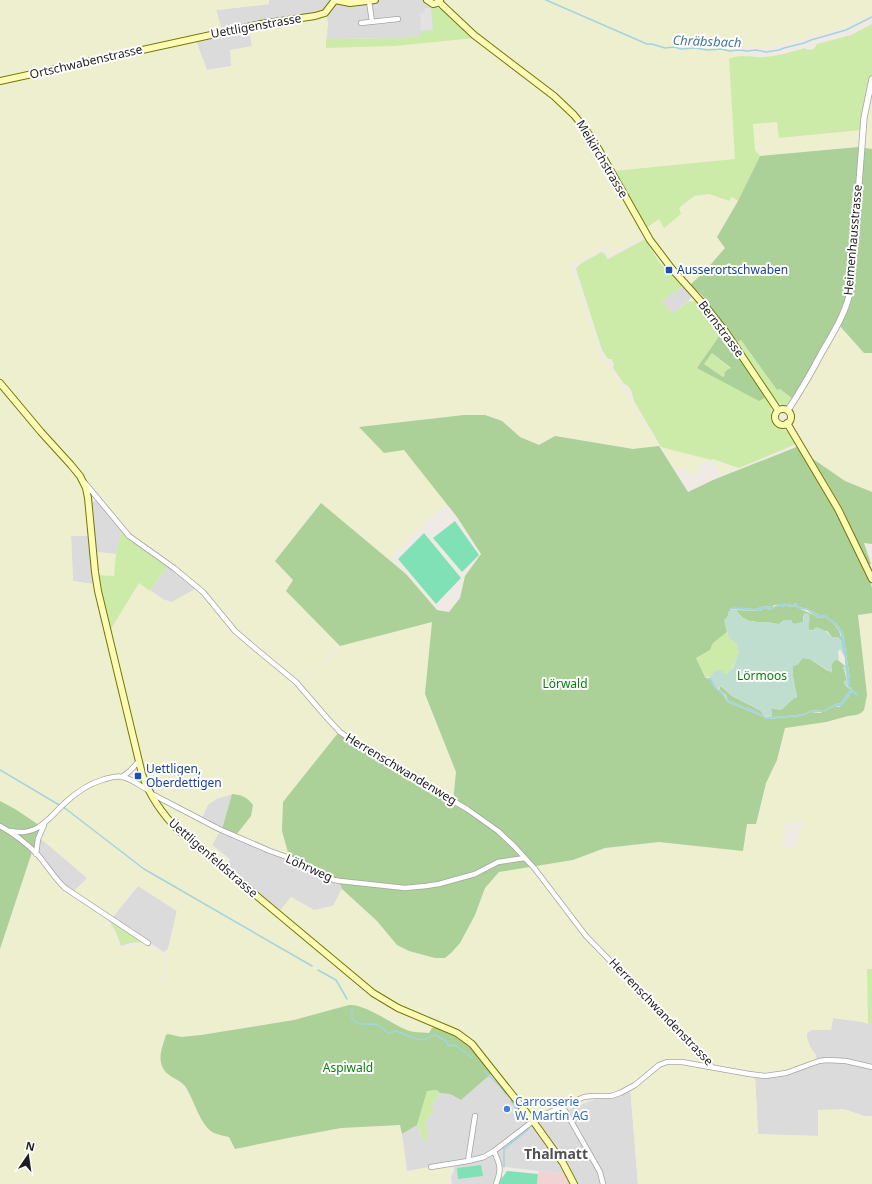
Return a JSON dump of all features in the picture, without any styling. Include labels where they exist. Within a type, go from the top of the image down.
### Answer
[{"type":"main road","points":[[335,0],[350,3],[372,1]]},
{"type":"main road","name":"Uettligenstrasse","points":[[172,43],[261,24],[315,16],[325,13],[335,0]]},
{"type":"main road","points":[[428,0],[433,4],[440,1]]},
{"type":"main road","name":"Meikirchstrasse","points":[[440,1],[474,35],[554,96],[574,115],[599,150],[641,225],[659,253]]},
{"type":"main road","name":"Ortschwabenstrasse","points":[[0,81],[172,43]]},
{"type":"main road","name":"Bernstrasse","points":[[659,253],[725,331],[778,410]]},
{"type":"main road","name":"Uettligenfeldstrasse","points":[[0,383],[71,465],[86,488],[89,502],[98,591],[138,762],[149,792],[169,820],[179,831],[359,982],[389,1003],[453,1031],[469,1041],[533,1122]]},
{"type":"main road","points":[[784,408],[788,410],[791,417],[787,424],[780,424],[776,421],[775,414],[778,410],[784,408]]},
{"type":"main road","points":[[787,424],[838,509],[872,579]]},
{"type":"main road","points":[[533,1122],[563,1163],[574,1184]]},
{"type":"street","points":[[372,1],[372,22]]},
{"type":"street","points":[[361,23],[398,19]]},
{"type":"street","name":"Heimenhausstrasse","points":[[788,410],[805,384],[843,315],[848,303],[851,287],[864,118],[872,80]]},
{"type":"street","name":"Herrenschwandenweg","points":[[83,482],[129,536],[174,568],[203,592],[236,631],[296,682],[326,718],[340,732],[363,748],[472,812],[498,831],[535,869]]},
{"type":"street","points":[[89,502],[99,499]]},
{"type":"street","points":[[9,831],[29,832],[36,829],[44,824],[77,793],[97,781],[122,777],[130,772],[138,762]]},
{"type":"street","name":"Löhrweg","points":[[122,777],[218,829],[298,861],[334,880],[405,888],[426,886],[475,874],[498,862],[525,858]]},
{"type":"street","points":[[36,854],[37,845],[44,824]]},
{"type":"street","points":[[0,826],[9,831],[36,854],[56,880],[65,888],[148,943]]},
{"type":"street","name":"Herrenschwandenstrasse","points":[[535,869],[586,936],[709,1062],[711,1066],[765,1076],[786,1073],[819,1061],[827,1060],[846,1061],[872,1067]]},
{"type":"street","points":[[431,1167],[484,1157],[538,1118],[589,1096],[611,1096],[620,1093],[635,1085],[659,1065],[667,1062],[678,1061],[711,1066]]},
{"type":"street","points":[[563,1107],[600,1172],[603,1184]]},
{"type":"street","points":[[468,1161],[475,1116]]},
{"type":"street","points":[[494,1151],[500,1168],[500,1175],[496,1184]]},
{"type":"shaded area","points":[[269,0],[443,0],[436,6],[433,30],[421,35],[404,38],[326,39],[328,22],[326,13],[249,27],[252,46],[232,66],[207,70],[196,41],[222,30],[216,10],[269,4]]},
{"type":"shaded area","points":[[424,8],[431,8],[433,30],[421,31],[420,13],[425,12]]},
{"type":"shaded area","points":[[683,286],[693,296],[673,314],[662,301]]},
{"type":"shaded area","points":[[94,501],[98,501],[122,530],[116,554],[96,552],[99,585],[73,581],[71,536],[93,535],[91,504]]},
{"type":"shaded area","points":[[168,566],[197,588],[172,602],[165,600],[150,591]]},
{"type":"shaded area","points":[[232,794],[222,829],[270,849],[339,882],[342,889],[333,906],[314,910],[291,897],[279,912],[225,866],[230,859],[212,845],[220,831],[200,822],[208,805],[216,799]]},
{"type":"shaded area","points":[[40,838],[88,878],[73,892],[66,887],[39,855],[38,850]]},
{"type":"shaded area","points":[[138,886],[177,911],[168,949],[164,952],[112,918]]},
{"type":"shaded area","points":[[833,1018],[872,1024],[872,1116],[864,1116],[847,1110],[818,1111],[818,1136],[758,1134],[755,1076],[817,1056],[810,1047],[807,1033],[812,1030],[831,1030]]},
{"type":"shaded area","points":[[492,1073],[533,1123],[630,1086],[638,1184],[577,1184],[569,1166],[535,1126],[564,1172],[555,1173],[499,1166],[497,1184],[452,1184],[451,1178],[454,1166],[431,1170],[430,1167],[407,1171],[402,1134],[417,1125],[420,1128],[419,1131],[426,1142],[424,1124],[434,1111],[431,1105],[440,1093],[450,1094],[461,1100]]},
{"type":"shaded area","points":[[539,1171],[555,1173],[564,1172],[571,1184],[537,1184]]},
{"type":"green space","points":[[0,0],[269,0],[269,4],[216,10],[222,30],[0,79]]},
{"type":"green space","points":[[443,0],[872,0],[872,15],[845,27],[782,45],[763,48],[734,48],[734,56],[729,59],[735,159],[614,171],[576,112],[460,20]]},
{"type":"green space","points":[[431,6],[441,9],[475,38],[395,46],[326,48],[326,39],[403,38],[421,35],[421,31],[433,29]]},
{"type":"green space","points":[[325,13],[328,22],[326,48],[395,46],[475,38],[564,108],[584,131],[619,189],[644,236],[609,255],[602,246],[593,255],[571,264],[600,351],[659,446],[633,449],[555,436],[539,445],[520,437],[502,421],[485,415],[464,415],[360,427],[384,453],[404,449],[447,504],[422,525],[389,560],[320,503],[275,561],[293,580],[287,591],[339,644],[313,671],[299,678],[294,678],[239,633],[204,591],[126,530],[87,482],[86,497],[93,536],[71,536],[73,581],[94,584],[134,754],[134,762],[125,773],[95,781],[39,825],[0,801],[0,84],[196,41],[207,70],[231,66],[230,50],[252,46],[249,27]]},
{"type":"green space","points":[[872,24],[872,75],[866,94],[861,130],[779,138],[777,122],[753,124],[755,150],[760,156],[738,201],[732,197],[729,201],[709,194],[694,196],[679,208],[681,214],[664,228],[659,219],[645,229],[614,171],[735,159],[729,59],[738,56],[760,57],[784,54],[805,48],[808,50],[814,49],[817,44],[851,35]]},
{"type":"green space","points":[[872,87],[872,149],[863,147]]},
{"type":"green space","points":[[777,122],[779,138],[861,130],[859,147],[760,156],[755,150],[753,124]]},
{"type":"green space","points":[[859,147],[872,149],[872,353],[864,353],[839,325],[793,399],[780,389],[777,390],[741,340],[736,343],[702,295],[690,285],[705,271],[725,248],[717,237],[738,201],[760,156]]},
{"type":"green space","points":[[709,194],[728,201],[732,197],[738,201],[717,237],[725,248],[705,271],[690,285],[673,267],[645,229],[659,219],[664,228],[679,209],[694,196]]},
{"type":"green space","points":[[645,239],[659,262],[683,286],[662,301],[673,314],[688,301],[692,302],[695,300],[722,332],[698,368],[747,387],[768,398],[771,406],[771,418],[773,423],[784,429],[790,435],[795,443],[794,445],[739,468],[713,459],[711,460],[661,447],[634,401],[631,390],[624,384],[613,368],[614,364],[611,359],[608,359],[602,350],[576,269],[578,266],[601,252],[604,253],[608,259]]},
{"type":"green space","points":[[839,325],[864,353],[872,353],[872,492],[845,481],[813,459],[792,424],[794,416],[793,411],[796,401]]},
{"type":"green space","points":[[722,332],[767,396],[759,401],[697,368]],"holes":[[[712,353],[731,368],[724,373],[725,375],[723,377],[704,364]]]},
{"type":"green space","points":[[741,340],[777,390],[780,389],[793,399],[787,405],[781,405],[772,396],[736,343]]},
{"type":"green space","points":[[712,353],[731,369],[724,373],[725,375],[723,377],[704,364]]},
{"type":"green space","name":"Lörwald","points":[[464,415],[485,415],[502,421],[520,437],[539,445],[555,436],[633,449],[659,446],[688,492],[713,480],[799,446],[848,532],[869,577],[872,588],[872,613],[858,615],[867,695],[864,710],[856,715],[826,722],[785,728],[777,760],[766,783],[756,824],[747,824],[743,851],[659,842],[605,848],[573,860],[499,872],[485,888],[475,915],[460,943],[445,958],[435,958],[409,951],[397,945],[377,921],[342,889],[339,882],[289,856],[282,831],[283,802],[338,733],[453,803],[456,772],[425,694],[432,622],[340,646],[286,591],[293,580],[275,561],[321,503],[406,574],[437,610],[449,612],[460,598],[465,576],[481,554],[457,517],[404,450],[384,453],[359,427]],"holes":[[[796,603],[799,607],[808,609],[819,615],[825,615],[837,624],[843,633],[850,687],[858,695],[851,692],[848,698],[839,707],[835,706],[820,713],[810,712],[802,716],[768,719],[727,702],[710,679],[706,679],[696,658],[710,650],[713,643],[727,632],[725,623],[731,608],[755,609],[765,606],[772,607],[774,605],[790,604],[792,606]]]},
{"type":"green space","points":[[661,447],[711,460],[697,466],[700,475],[676,469]]},
{"type":"green space","points":[[713,459],[719,462],[739,468],[720,475]]},
{"type":"green space","points":[[813,459],[845,481],[872,492],[872,544],[864,543],[871,564],[868,565],[841,506]]},
{"type":"green space","points":[[455,521],[479,555],[462,572],[433,538]]},
{"type":"green space","points":[[122,530],[168,566],[150,591],[139,583],[109,632],[97,575],[114,576],[116,554]]},
{"type":"green space","points":[[424,533],[461,578],[436,604],[398,559]]},
{"type":"green space","points":[[95,552],[116,554],[114,577],[97,575]]},
{"type":"green space","points":[[140,583],[164,600],[172,602],[197,588],[210,601],[234,631],[295,682],[338,733],[283,802],[282,831],[289,856],[236,835],[251,816],[241,795],[232,794],[216,799],[208,805],[200,821],[220,831],[212,845],[230,860],[225,866],[172,821],[166,810],[152,792],[144,774],[109,632]]},
{"type":"green space","points":[[786,605],[790,607],[795,606],[818,618],[826,617],[839,630],[841,641],[838,637],[832,637],[827,631],[809,630],[803,615],[803,622],[795,624],[792,623],[791,620],[784,620],[777,624],[755,622],[745,619],[736,610],[760,611],[764,608],[770,610],[775,607],[782,607]]},
{"type":"green space","name":"Lörmoos","points":[[730,609],[736,610],[742,617],[748,620],[777,624],[784,620],[791,620],[792,623],[795,624],[803,622],[804,613],[809,614],[809,630],[812,631],[816,627],[824,630],[832,637],[838,637],[841,641],[846,661],[848,687],[844,684],[844,681],[847,680],[845,671],[842,668],[845,666],[845,658],[840,649],[838,652],[839,661],[836,660],[833,662],[832,673],[810,659],[803,658],[798,664],[793,666],[793,677],[797,698],[794,698],[781,710],[771,708],[772,717],[764,716],[761,711],[732,696],[722,686],[717,689],[709,677],[715,671],[719,670],[723,671],[724,674],[727,674],[733,668],[739,652],[737,649],[738,645],[729,638],[724,620],[728,616]]},
{"type":"green space","points":[[872,613],[872,969],[867,970],[868,1024],[833,1018],[831,1030],[812,1030],[807,1033],[810,1047],[818,1060],[795,1069],[755,1076],[758,1134],[818,1136],[818,1110],[843,1109],[864,1116],[872,1116],[872,1184],[638,1184],[630,1086],[609,1093],[593,1094],[544,1113],[533,1113],[529,1111],[477,1045],[382,996],[279,912],[291,897],[314,910],[333,906],[342,889],[377,921],[397,945],[409,951],[435,958],[445,958],[460,943],[475,915],[485,888],[499,872],[573,860],[605,848],[659,842],[743,851],[747,824],[756,824],[766,783],[777,760],[785,728],[826,722],[856,715],[861,713],[865,706],[867,695],[858,615]],"holes":[[[803,821],[796,847],[783,848],[785,823]]]},
{"type":"green space","points":[[432,622],[425,694],[456,772],[453,798],[376,755],[341,730],[300,683],[301,680],[323,664],[340,646]]},
{"type":"green space","points":[[727,632],[729,638],[739,646],[737,649],[739,652],[734,665],[725,675],[713,674],[706,678],[696,658],[710,650],[713,643]]},
{"type":"green space","points":[[802,658],[810,659],[828,671],[832,671],[831,666],[834,660],[838,660],[845,666],[844,670],[847,681],[844,681],[846,686],[852,691],[849,691],[841,703],[823,711],[811,710],[807,713],[797,715],[772,717],[771,708],[781,710],[797,697],[793,677],[793,666],[798,664]]},
{"type":"green space","points":[[721,686],[732,696],[761,711],[764,716],[747,707],[728,700],[726,695],[719,689]]},
{"type":"green space","points":[[118,778],[128,780],[144,790],[157,809],[357,983],[442,1029],[429,1033],[408,1031],[369,1010],[353,1005],[294,1020],[201,1035],[181,1037],[168,1034],[171,1077],[184,1085],[208,1128],[216,1134],[229,1137],[293,1137],[341,1128],[400,1125],[407,1171],[430,1167],[431,1169],[451,1166],[448,1184],[0,1184],[0,949],[32,852],[72,893],[87,878],[40,838],[47,824],[73,798],[105,780]],"holes":[[[138,886],[177,910],[168,949],[164,952],[167,963],[163,985],[161,985],[165,963],[163,955],[148,945],[135,945],[122,949],[119,948],[115,933],[106,919],[108,916],[112,918]]]},
{"type":"green space","points":[[232,794],[244,797],[253,805],[251,816],[236,835],[222,829]]},
{"type":"green space","points":[[0,801],[42,827],[32,852],[0,949]]},
{"type":"green space","points":[[107,917],[143,942],[130,943],[121,946],[116,932]]},
{"type":"green space","points":[[867,969],[872,969],[872,1024],[868,1024]]},
{"type":"green space","name":"Aspiwald","points":[[349,1005],[371,1011],[409,1031],[429,1033],[432,1028],[441,1028],[450,1031],[459,1036],[474,1051],[492,1073],[461,1100],[450,1094],[440,1093],[437,1090],[427,1091],[417,1125],[402,1134],[400,1125],[341,1128],[235,1149],[229,1137],[209,1130],[201,1118],[185,1086],[166,1073],[162,1066],[161,1050],[166,1035],[168,1034],[181,1037],[201,1035],[294,1020]]},
{"type":"green space","points":[[437,1090],[440,1093],[431,1105],[434,1111],[424,1124],[428,1128],[426,1143],[419,1131],[420,1128],[417,1125],[427,1091]]},
{"type":"green space","points":[[481,1165],[483,1176],[458,1179],[457,1168]]},
{"type":"green space","points":[[507,1171],[538,1174],[537,1184],[499,1184]]},
{"type":"water","points":[[789,603],[792,606],[797,603],[799,607],[808,609],[819,615],[826,615],[837,624],[843,633],[850,687],[858,694],[857,696],[851,692],[842,706],[835,706],[824,712],[810,712],[802,716],[768,719],[727,702],[725,697],[714,688],[710,680],[706,680],[706,678],[711,678],[716,688],[726,696],[728,700],[747,707],[766,717],[797,715],[807,713],[811,710],[823,711],[841,703],[849,691],[852,691],[848,687],[841,634],[837,627],[826,617],[818,618],[807,610],[798,609],[796,606],[791,607],[786,605],[782,607],[775,607],[770,610],[764,608],[760,611],[730,609],[734,607],[755,609],[765,606],[772,607]]},
{"type":"waterway","name":"Chräbsbach","points":[[546,0],[647,44],[665,48],[674,47],[681,49],[721,49],[730,51],[756,50],[766,52],[779,50],[846,30],[872,17]]},
{"type":"waterway","points":[[0,770],[66,809],[144,869],[312,966]]},
{"type":"waterway","points":[[318,970],[336,980],[347,999]]},
{"type":"waterway","points":[[352,1009],[352,1019],[358,1023],[377,1024],[388,1033],[396,1031],[413,1038],[423,1040],[436,1035],[447,1042],[448,1046],[455,1045],[473,1058]]},
{"type":"waterway","points":[[484,1071],[506,1094]]},
{"type":"waterway","points":[[511,1101],[522,1115]]},
{"type":"waterway","points":[[504,1167],[504,1149],[529,1129]]},
{"type":"waterway","points":[[499,1184],[501,1177]]},
{"type":"place","name":"Ausserortschwaben","points":[[669,270]]},
{"type":"place","name":"Uettligen, Oberdettigen","points":[[138,776]]},
{"type":"place","name":"Carrosserie W. Martin AG","points":[[507,1109]]},
{"type":"district","name":"Thalmatt","points":[[556,1154]]}]
